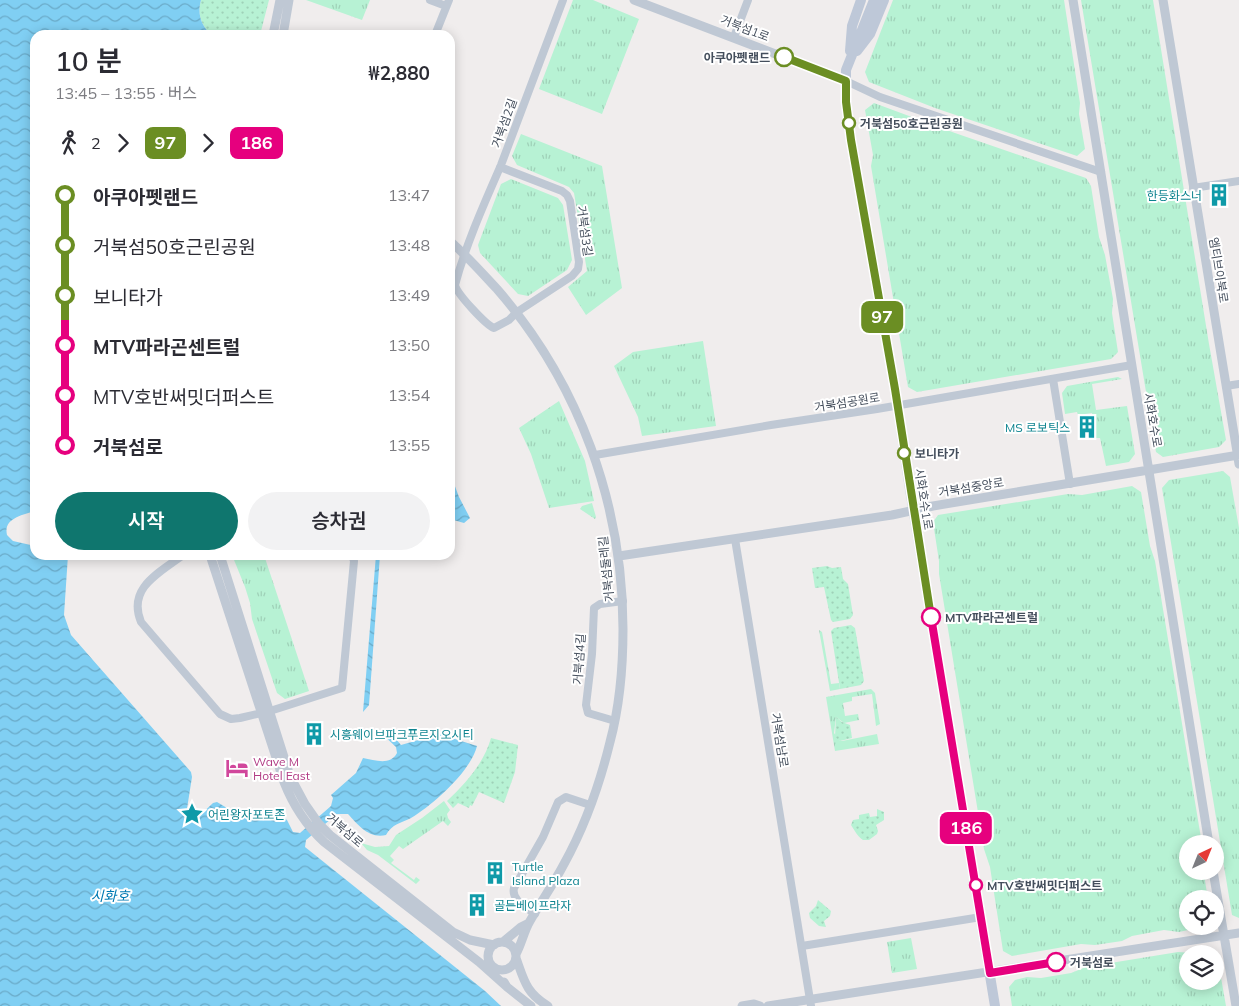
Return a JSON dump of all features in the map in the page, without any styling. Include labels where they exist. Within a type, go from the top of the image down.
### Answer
[{"type":"main road","points":[[850,60],[852,26],[861,0]]},
{"type":"main road","name":"시화호수1로","points":[[874,0],[846,70],[846,102],[995,1006]]},
{"type":"main road","points":[[850,60],[870,34],[884,0]]},
{"type":"street","points":[[274,30],[280,0]]},
{"type":"street","points":[[284,30],[290,0]]},
{"type":"street","points":[[430,0],[448,3],[437,30]]},
{"type":"street","name":"거북섬2길","points":[[517,312],[499,327],[491,327],[458,292],[455,285],[465,254],[563,0]]},
{"type":"street","name":"거북섬1로","points":[[634,0],[846,81]]},
{"type":"street","points":[[734,37],[748,0]]},
{"type":"street","name":"시화호수로","points":[[1073,0],[1208,835]]},
{"type":"street","name":"엠티브이북로","points":[[1163,0],[1239,458]]},
{"type":"street","points":[[846,81],[880,97],[1101,172]]},
{"type":"street","name":"거북섬3길","points":[[500,167],[562,191],[567,195],[570,201],[579,262],[578,269],[572,276],[517,312]]},
{"type":"street","points":[[1193,188],[1239,182]]},
{"type":"street","name":"거북섬둘레길","points":[[455,246],[465,254],[517,312],[546,356],[569,397],[602,476],[619,556],[623,601],[622,664],[615,721],[604,766],[590,805],[565,862],[529,923]]},
{"type":"street","name":"거북섬공원로","points":[[594,455],[1132,365]]},
{"type":"street","points":[[1053,379],[1070,484]]},
{"type":"street","points":[[1226,386],[1239,384]]},
{"type":"street","name":"거북섬중앙로","points":[[619,556],[892,515],[1149,470],[1239,458]]},
{"type":"street","name":"거북섬남로","points":[[735,538],[810,1003]]},
{"type":"street","points":[[176,560],[141,590],[137,606],[141,622],[220,714],[231,719],[266,712],[342,688],[354,560]]},
{"type":"street","points":[[212,560],[266,712]]},
{"type":"street","name":"거북섬로","points":[[221,560],[266,712],[307,817],[327,839],[453,932],[482,943],[502,941]]},
{"type":"street","name":"거북섬4길","points":[[615,721],[588,713],[586,705],[592,654],[594,608],[600,604],[623,601]]},
{"type":"street","points":[[535,914],[515,897],[513,893],[514,888],[539,845],[558,802],[566,796],[590,805]]},
{"type":"street","points":[[327,839],[531,1006]]},
{"type":"street","points":[[802,946],[981,917]]},
{"type":"street","points":[[478,962],[505,970],[509,968],[515,962],[529,923]]},
{"type":"street","points":[[507,987],[488,958],[490,948],[529,923]]},
{"type":"street","points":[[768,1006],[810,1003],[1239,933]]},
{"type":"street","points":[[1224,935],[1236,1006]]},
{"type":"street","points":[[482,943],[502,941],[512,946],[526,986],[532,995],[548,1006]]},
{"type":"street","points":[[520,968],[522,942]]},
{"type":"street","points":[[742,1006],[754,1004],[760,1006]]},
{"type":"green space","points":[[201,0],[269,0],[261,30],[207,30],[199,10]]},
{"type":"green space","points":[[306,0],[370,0],[362,20]]},
{"type":"green space","points":[[573,0],[593,0],[639,19],[602,114],[539,89]]},
{"type":"green space","points":[[893,0],[1064,0],[1085,149],[1077,156],[935,108],[869,82],[865,72]]},
{"type":"green space","points":[[1081,0],[1153,0],[1226,440],[1219,447],[1163,457],[1156,452]]},
{"type":"green space","points":[[874,103],[1086,178],[1091,186],[1099,237],[1105,255],[1113,299],[1112,313],[1118,352],[1111,359],[917,392],[908,387],[871,166],[873,155],[865,110]]},
{"type":"green space","points":[[521,134],[602,166],[622,288],[586,315],[568,287],[587,271],[574,193],[569,187],[517,165],[512,156]]},
{"type":"green space","points":[[511,179],[558,198],[563,205],[572,260],[567,270],[528,296],[518,294],[480,253],[478,245],[501,184]]},
{"type":"green space","points":[[703,341],[716,426],[642,436],[638,417],[614,366],[633,352]]},
{"type":"green space","points":[[1118,377],[1122,379],[1092,384],[1096,410],[1127,406],[1135,454],[1129,462],[1106,466],[1100,438],[1096,438],[1092,413],[1078,415],[1077,412],[1065,414],[1062,393],[1067,386]]},
{"type":"green space","points":[[559,401],[585,461],[594,501],[549,508],[531,454],[519,428]]},
{"type":"green space","points":[[1223,471],[1230,477],[1239,528],[1239,918],[1232,915],[1224,866],[1224,835],[1219,835],[1162,488],[1169,480]]},
{"type":"green space","points":[[1132,486],[1141,492],[1150,546],[1155,561],[1201,835],[1179,835],[1179,880],[1205,880],[1206,890],[1179,890],[1179,932],[1164,930],[1132,936],[1122,941],[1095,945],[1081,944],[1012,956],[1003,951],[990,867],[984,849],[939,574],[933,522],[938,515],[1068,494],[1082,495]]},
{"type":"green space","points":[[592,503],[595,519],[580,509],[582,506]]},
{"type":"green space","points":[[234,560],[266,560],[309,691],[285,699],[277,693],[252,619],[245,587]]},
{"type":"green space","points":[[827,566],[832,568],[841,567],[843,579],[848,584],[853,615],[850,619],[833,622],[824,587],[815,588],[812,568]]},
{"type":"green space","points":[[851,625],[855,628],[864,681],[861,685],[840,689],[831,631],[834,628]]},
{"type":"green space","points":[[819,630],[822,632],[831,684],[839,683],[840,689],[830,691]]},
{"type":"green space","points":[[871,689],[875,693],[880,724],[876,726],[872,694],[852,697],[852,701],[843,703],[845,716],[858,714],[859,720],[844,723],[836,717],[834,733],[840,741],[877,734],[879,744],[835,751],[826,697]]},
{"type":"green space","points":[[836,717],[850,725],[852,738],[840,741],[835,737]]},
{"type":"green space","points":[[491,738],[518,745],[515,772],[504,803],[479,792],[469,808],[458,803],[453,808],[447,801],[474,772],[484,756]]},
{"type":"green space","points":[[444,801],[450,810],[447,814],[451,822],[448,826],[443,821],[403,849],[399,846],[390,856],[394,860],[391,863],[414,880],[416,877],[420,880],[416,884],[378,855],[367,850],[361,843],[375,847],[389,846],[396,835]]},
{"type":"green space","points":[[877,809],[884,812],[884,820],[876,825],[877,834],[869,840],[863,840],[851,825],[853,820],[859,819],[859,815],[869,813],[870,817],[877,816]]},
{"type":"green space","points":[[818,900],[831,911],[830,916],[824,921],[826,927],[819,926],[810,918],[809,913],[816,906]]},
{"type":"green space","points":[[911,938],[917,969],[892,973],[887,942]]},
{"type":"green space","points":[[1178,952],[1179,990],[1223,990],[1226,1006],[1012,1006],[1009,987],[1015,980],[1071,973],[1086,967]]},
{"type":"water","name":"시화호","points":[[0,0],[201,0],[199,10],[207,30],[30,30],[30,513],[11,521],[8,525],[7,535],[13,541],[30,545],[30,560],[68,560],[64,615],[71,635],[191,772],[192,777],[186,815],[189,820],[194,821],[213,803],[217,802],[232,811],[280,815],[287,820],[293,832],[300,833],[331,806],[333,798],[331,795],[356,773],[363,758],[386,761],[394,757],[397,753],[396,747],[380,732],[389,731],[401,745],[439,734],[477,746],[467,766],[440,796],[411,818],[394,826],[386,835],[380,836],[369,833],[360,827],[348,814],[337,814],[306,840],[305,847],[485,991],[501,1006],[0,1006]]},
{"type":"water","points":[[455,486],[470,518],[464,523],[455,520]]},
{"type":"water","points":[[376,560],[380,560],[369,705],[363,712]]},
{"type":"bus line","name":"97","points":[[784,57],[846,81],[846,102],[851,140],[895,389],[931,617]]},
{"type":"bus line","name":"186","points":[[931,617],[990,973],[1056,962]]},
{"type":"place","name":"아쿠아펫랜드","points":[[784,57]]},
{"type":"place","name":"거북섬50호근린공원","points":[[849,123]]},
{"type":"place","name":"한등화스너","points":[[1219,195]]},
{"type":"place","name":"MS 로보틱스","points":[[1087,427]]},
{"type":"place","name":"보니타가","points":[[904,453]]},
{"type":"place","name":"MTV파라곤센트럴","points":[[931,617]]},
{"type":"place","name":"시흥웨이브파크푸르지오시티","points":[[314,734]]},
{"type":"place","name":"Wave M Hotel East","points":[[237,768]]},
{"type":"place","name":"어린왕자포토존","points":[[192,814]]},
{"type":"place","name":"Turtle Island Plaza","points":[[495,873]]},
{"type":"place","name":"MTV호반써밋더퍼스트","points":[[976,885]]},
{"type":"place","name":"골든베이프라자","points":[[477,905]]},
{"type":"place","name":"거북섬로","points":[[1056,962]]}]
